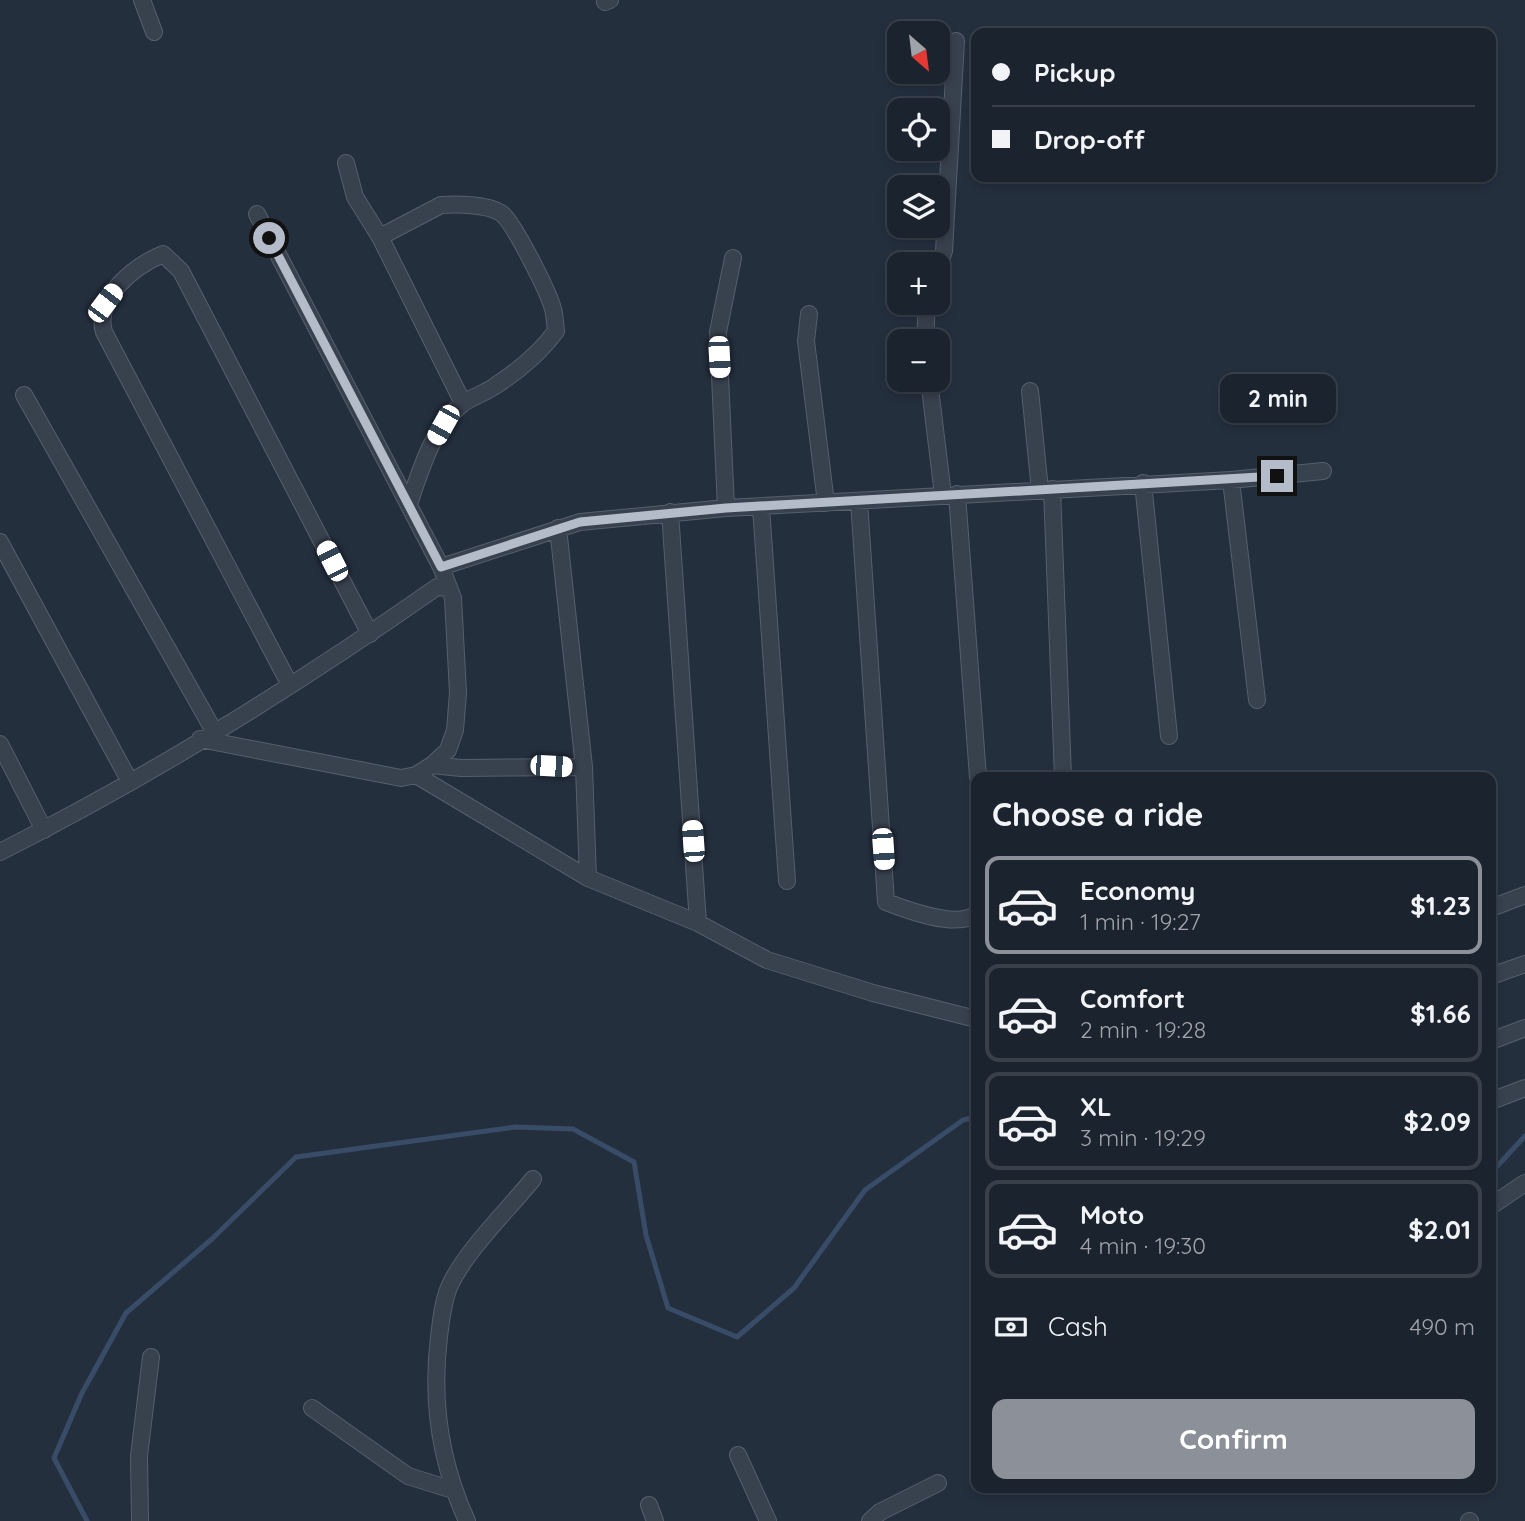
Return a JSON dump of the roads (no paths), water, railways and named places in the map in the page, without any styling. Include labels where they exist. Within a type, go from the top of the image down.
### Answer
[{"type":"street","points":[[142,0],[155,33]]},
{"type":"street","points":[[944,252],[956,41]]},
{"type":"street","points":[[346,163],[355,197],[380,237],[463,403]]},
{"type":"street","points":[[380,237],[441,205],[494,210],[508,220],[545,286],[554,310],[556,331],[543,348],[498,384],[463,403],[443,425],[428,452],[409,504]]},
{"type":"street","points":[[24,395],[207,735],[369,774],[401,778],[416,775],[432,765],[448,750],[454,730],[457,705],[453,598],[441,567],[409,504],[257,214]]},
{"type":"street","points":[[290,685],[104,331],[100,318],[105,303],[117,287],[152,259],[163,254],[181,271],[370,634]]},
{"type":"street","points":[[726,508],[718,332],[733,258]]},
{"type":"street","points":[[809,314],[806,341],[826,503]]},
{"type":"street","points":[[1030,391],[1046,489],[1063,772]]},
{"type":"street","points":[[931,392],[950,494],[978,772]]},
{"type":"street","points":[[441,567],[580,522],[670,512],[1231,480],[1323,471]]},
{"type":"street","points":[[1231,480],[1257,700]]},
{"type":"street","points":[[1143,483],[1169,736]]},
{"type":"street","points":[[859,501],[886,902],[920,915],[956,920],[971,916]]},
{"type":"street","points":[[761,508],[787,881]]},
{"type":"street","points":[[670,512],[698,923]]},
{"type":"street","points":[[558,528],[584,767],[588,878]]},
{"type":"street","points":[[0,542],[129,780]]},
{"type":"street","points":[[0,852],[44,830],[290,685],[437,587],[449,588]]},
{"type":"street","points":[[0,744],[44,830]]},
{"type":"street","points":[[432,765],[461,768],[584,767]]},
{"type":"street","points":[[416,775],[588,878],[698,923],[767,960],[873,993],[971,1017]]},
{"type":"street","points":[[1496,906],[1525,895]]},
{"type":"street","points":[[1496,974],[1525,964]]},
{"type":"street","points":[[1496,1039],[1525,1027]]},
{"type":"street","points":[[1496,1099],[1525,1088]]},
{"type":"street","points":[[467,1521],[453,1490],[440,1441],[434,1385],[441,1318],[449,1286],[464,1263],[533,1179]]},
{"type":"street","points":[[1496,1203],[1525,1183]]},
{"type":"street","points":[[140,1521],[139,1456],[151,1357]]},
{"type":"street","points":[[312,1408],[408,1476],[453,1490]]},
{"type":"street","points":[[738,1455],[768,1521]]},
{"type":"street","points":[[870,1521],[880,1512],[938,1483]]},
{"type":"street","points":[[649,1505],[655,1521]]},
{"type":"waterway","points":[[87,1521],[54,1458],[82,1393],[126,1313],[213,1238],[296,1157],[515,1127],[573,1129],[634,1162],[646,1235],[668,1308],[737,1337],[794,1288],[865,1190],[963,1120],[971,1118]]},
{"type":"waterway","points":[[1496,1168],[1525,1136]]}]
